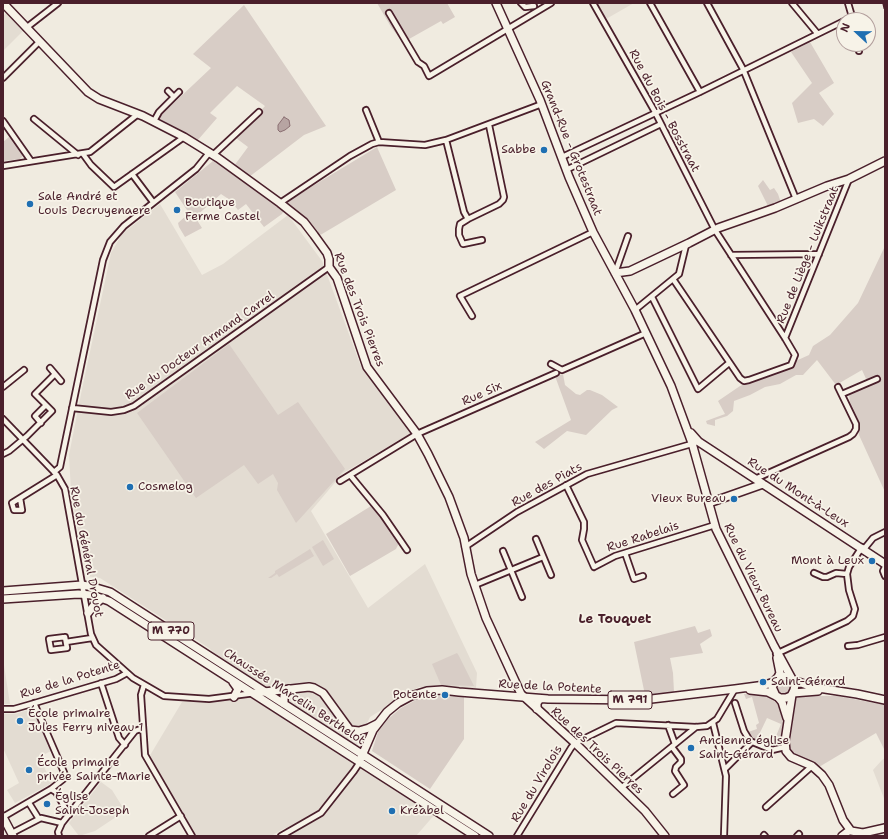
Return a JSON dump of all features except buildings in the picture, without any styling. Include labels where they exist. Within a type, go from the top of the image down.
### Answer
[{"type":"main road","name":"Rue des Trois Pierres","points":[[3,3],[90,94],[154,121],[184,137],[211,154],[304,222],[327,254],[329,259],[329,268],[337,278],[367,367],[417,434],[449,497],[464,535],[471,574],[486,618],[524,697],[575,743],[647,813],[665,836]]},
{"type":"main road","name":"Grand-Rue - Grotestraat","points":[[496,3],[542,104],[566,170],[593,232],[635,310],[669,381],[686,426]]},
{"type":"main road","points":[[616,273],[630,271],[714,230],[827,186],[849,179],[885,161]]},
{"type":"main road","name":"Rue du Vieux Bureau","points":[[686,426],[695,443],[715,525],[777,653],[792,680]]},
{"type":"main road","name":"Rue du Mont-à-Leux","points":[[695,443],[755,479],[863,548],[885,565]]},
{"type":"main road","points":[[709,504],[763,484]]},
{"type":"main road","name":"M 770","points":[[3,591],[82,586]]},
{"type":"main road","name":"Chaussée Marcelin Berthelot","points":[[82,586],[104,589],[113,594],[284,704],[475,836]]},
{"type":"main road","name":"M 770","points":[[3,599],[84,594]]},
{"type":"main road","name":"Chaussée Marcelin Berthelot","points":[[84,594],[103,598],[120,607],[313,731],[362,757],[414,788],[489,836]]},
{"type":"main road","points":[[88,613],[95,604],[103,598]]},
{"type":"main road","name":"Rue du Vieux Bureau","points":[[776,679],[780,674],[777,653]]},
{"type":"main road","points":[[227,676],[238,687],[238,691],[234,697]]},
{"type":"main road","points":[[787,724],[784,708],[773,690],[776,679],[785,676],[804,685],[885,700]]},
{"type":"main road","name":"Rue de la Potente","points":[[362,757],[377,724],[391,708],[415,694],[435,690],[540,699],[643,700],[735,689],[765,684],[776,679]]},
{"type":"main road","points":[[792,680],[795,686],[792,694],[787,724],[785,747],[791,756],[812,766],[825,779],[843,820],[850,830],[860,833],[885,828]]},
{"type":"main road","name":"Rue de la Potente","points":[[255,694],[311,687],[319,690],[325,695],[346,726],[352,731],[359,731],[377,724]]},
{"type":"main road","points":[[284,704],[284,696],[289,689]]},
{"type":"main road","name":"Rue de la Potente","points":[[735,689],[764,691],[777,696]]},
{"type":"main road","points":[[777,696],[786,698],[792,694],[828,690]]},
{"type":"main road","name":"Rue de la Potente","points":[[362,757],[382,724],[390,714],[399,707],[415,699],[428,695],[459,692]]},
{"type":"main road","points":[[537,709],[537,703],[540,699]]},
{"type":"main road","points":[[3,817],[13,835]]},
{"type":"main road","points":[[842,836],[850,830]]},
{"type":"street","points":[[26,28],[58,3]]},
{"type":"street","points":[[521,3],[525,7],[533,5],[537,11]]},
{"type":"street","points":[[389,13],[418,62],[424,66],[429,76],[552,3]]},
{"type":"street","name":"Rue du Bois - Bosstraat","points":[[593,3],[655,112],[714,230],[795,355],[792,364],[744,381],[729,363]]},
{"type":"street","points":[[650,3],[700,92]]},
{"type":"street","points":[[707,3],[743,70],[796,199]]},
{"type":"street","points":[[792,3],[817,33]]},
{"type":"street","points":[[562,157],[700,92],[836,24]]},
{"type":"street","points":[[3,78],[39,42]]},
{"type":"street","points":[[168,91],[174,97]]},
{"type":"street","points":[[154,121],[159,112],[179,92]]},
{"type":"street","points":[[280,203],[350,156],[372,144],[379,142],[425,145],[446,140],[489,125],[542,104]]},
{"type":"street","points":[[366,110],[379,142]]},
{"type":"street","points":[[20,498],[55,473],[61,464],[103,260],[118,231],[196,169],[259,112]]},
{"type":"street","points":[[3,166],[91,151],[138,114]]},
{"type":"street","points":[[34,119],[80,154],[114,187],[184,137]]},
{"type":"street","points":[[3,122],[31,161]]},
{"type":"street","points":[[566,170],[661,124]]},
{"type":"street","points":[[482,240],[463,244],[459,235],[459,229],[460,224],[504,200],[489,125]]},
{"type":"street","points":[[446,140],[464,212],[468,219]]},
{"type":"street","points":[[132,174],[153,202]]},
{"type":"street","name":"Rue de Liège - Luikstraat","points":[[785,338],[849,179]]},
{"type":"street","points":[[472,316],[460,296],[593,232]]},
{"type":"street","points":[[616,273],[628,236]]},
{"type":"street","points":[[635,310],[679,274],[686,245]]},
{"type":"street","points":[[731,255],[819,254]]},
{"type":"street","name":"Rue du Docteur Armand Carrel","points":[[72,408],[111,412],[124,410],[134,406],[329,268]]},
{"type":"street","points":[[652,297],[698,389],[729,363],[673,279]]},
{"type":"street","points":[[551,364],[562,370],[646,333]]},
{"type":"street","points":[[50,368],[61,381]]},
{"type":"street","points":[[3,387],[24,370]]},
{"type":"street","name":"Rue Six","points":[[340,481],[417,434],[556,373]]},
{"type":"street","points":[[3,454],[23,440],[52,411],[35,394],[55,374]]},
{"type":"street","points":[[842,394],[877,379]]},
{"type":"street","points":[[755,479],[853,434],[856,429],[856,424],[838,387]]},
{"type":"street","points":[[41,422],[35,416],[46,405]]},
{"type":"street","name":"Rue du Général Drouot","points":[[3,419],[55,473],[66,492],[92,638]]},
{"type":"street","name":"Rue des Piats","points":[[465,547],[512,516],[592,472],[695,443]]},
{"type":"street","points":[[350,475],[386,519],[407,550]]},
{"type":"street","name":"Rue Rabelais","points":[[566,485],[584,522],[582,540],[594,566],[625,553],[715,525]]},
{"type":"street","points":[[777,653],[846,621],[853,616],[855,609],[849,590],[849,567],[863,548],[873,538],[885,532]]},
{"type":"street","points":[[536,540],[551,575]]},
{"type":"street","points":[[503,551],[522,597]]},
{"type":"street","points":[[625,553],[634,579],[643,576]]},
{"type":"street","points":[[475,585],[543,557]]},
{"type":"street","points":[[885,565],[883,571],[885,576]]},
{"type":"street","points":[[814,573],[823,578],[836,573],[848,574]]},
{"type":"street","points":[[848,646],[858,645],[885,637]]},
{"type":"street","points":[[66,642],[92,638],[96,645],[127,673]]},
{"type":"street","name":"Rue de la Potente","points":[[3,709],[14,709],[120,678],[127,673],[144,685],[169,697],[208,699],[255,694]]},
{"type":"street","points":[[101,683],[119,738],[125,745]]},
{"type":"street","points":[[144,685],[141,695],[146,758],[192,836]]},
{"type":"street","points":[[575,743],[616,723],[696,727],[707,726],[713,723],[720,715],[735,689]]},
{"type":"street","points":[[3,817],[51,789],[57,783],[64,780],[66,775],[34,703]]},
{"type":"street","points":[[735,703],[745,734],[752,742],[772,750],[785,747]]},
{"type":"street","points":[[713,723],[725,768],[724,836]]},
{"type":"street","points":[[668,726],[674,745],[681,759],[681,762],[674,771],[684,785],[673,794]]},
{"type":"street","points":[[621,788],[696,727]]},
{"type":"street","points":[[59,836],[58,832],[62,823],[135,732],[143,728]]},
{"type":"street","points":[[725,768],[752,742]]},
{"type":"street","name":"Rue du Virolois","points":[[517,836],[570,748],[575,743]]},
{"type":"street","points":[[281,836],[320,813],[356,769],[362,757]]},
{"type":"street","points":[[766,807],[812,766]]},
{"type":"street","points":[[51,789],[56,792],[69,815]]},
{"type":"street","points":[[29,803],[38,819]]},
{"type":"street","points":[[149,836],[181,816]]},
{"type":"street","points":[[13,835],[38,819],[44,818],[62,823]]},
{"type":"shaded area","points":[[377,3],[447,3],[455,17],[443,24],[441,21],[402,43]]},
{"type":"shaded area","points":[[597,3],[634,3],[606,19]]},
{"type":"shaded area","points":[[244,5],[326,126],[304,135],[249,177],[234,166],[248,147],[236,138],[265,106],[237,86],[210,113],[217,118],[197,141],[181,130],[158,118],[211,68],[193,54]]},
{"type":"shaded area","points":[[7,12],[24,30],[3,51],[3,16]]},
{"type":"shaded area","points":[[810,42],[834,83],[819,93],[834,114],[823,126],[814,119],[798,123],[792,103],[812,83],[791,52]]},
{"type":"shaded area","points":[[284,117],[289,120],[290,126],[280,132],[278,130],[278,125]]},
{"type":"shaded area","points":[[9,137],[22,157],[20,159],[3,161],[3,142]]},
{"type":"shaded area","points":[[377,147],[396,190],[317,237],[283,204]]},
{"type":"shaded area","points":[[213,161],[217,162],[284,210],[282,214],[264,227],[246,204],[238,210],[230,200],[221,194],[195,217],[202,228],[185,237],[178,223],[189,213],[175,192]]},
{"type":"shaded area","points":[[763,180],[770,190],[774,188],[781,203],[769,208],[758,186]]},
{"type":"shaded area","points":[[160,204],[202,275],[223,264],[288,215],[322,261],[360,364],[412,433],[343,473],[311,511],[368,608],[425,564],[477,673],[476,688],[419,687],[370,717],[357,744],[436,813],[416,836],[294,836],[285,828],[271,836],[195,836],[149,757],[182,702],[213,701],[255,696],[209,648],[100,578],[86,576],[71,491],[69,455],[81,394],[111,253],[122,234]]},
{"type":"shaded area","points":[[885,246],[885,492],[859,435],[850,402],[849,395],[852,391],[867,381],[862,370],[836,385],[817,360],[803,375],[796,375],[780,384],[765,387],[734,401],[733,411],[727,416],[715,420],[715,426],[707,424],[706,421],[725,414],[718,401],[740,386],[809,355],[813,346],[830,335],[858,303]]},
{"type":"shaded area","points":[[229,344],[278,415],[298,402],[345,469],[296,523],[277,490],[278,483],[273,474],[258,484],[244,465],[196,498],[137,413]]},
{"type":"shaded area","points":[[563,374],[565,385],[576,394],[580,395],[587,390],[590,390],[602,395],[618,407],[612,410],[586,435],[567,431],[544,449],[535,442],[571,420],[555,376]]},
{"type":"shaded area","points":[[371,506],[389,527],[398,542],[398,545],[396,549],[350,576],[326,534]]},
{"type":"shaded area","points":[[323,540],[334,559],[323,566],[312,547]]},
{"type":"shaded area","points":[[310,549],[314,556],[279,577],[277,574],[271,578],[268,578],[275,573],[275,571]]},
{"type":"shaded area","points":[[695,626],[698,633],[710,629],[712,636],[700,644],[703,653],[670,658],[673,673],[674,692],[645,695],[634,642]]},
{"type":"shaded area","points":[[457,653],[474,686],[441,685],[432,664]]},
{"type":"shaded area","points":[[3,661],[4,665],[10,704],[3,704]]},
{"type":"shaded area","points":[[784,679],[790,681],[792,687],[790,693],[784,695],[778,693],[776,687],[778,681]]},
{"type":"shaded area","points":[[744,694],[769,695],[778,702],[783,723],[780,744],[772,746],[781,724],[767,718],[756,741],[753,739],[748,732],[757,729],[756,725],[759,723],[752,697],[746,699]]},
{"type":"shaded area","points":[[435,696],[464,696],[464,739],[430,789],[372,751],[378,732],[388,719],[401,708],[416,700]]},
{"type":"shaded area","points":[[796,696],[837,696],[885,705],[885,751],[876,733],[819,767],[800,757],[791,751],[790,744]]},
{"type":"shaded area","name":"École primaire privée Sainte-Marie","points":[[32,709],[51,751],[39,757],[52,783],[15,803],[7,790],[19,783],[3,748],[3,714],[15,714]]},
{"type":"shaded area","points":[[885,758],[885,801],[873,770]]},
{"type":"shaded area","name":"École primaire privée Sainte-Marie","points":[[101,782],[112,790],[125,811],[95,831],[79,836],[69,823]]},
{"type":"railway","points":[[883,3],[885,12]]},
{"type":"place","name":"Sabbe","points":[[544,150]]},
{"type":"place","name":"Sale André et Louis Decruyenaere","points":[[30,204]]},
{"type":"place","name":"Boutique Ferme Castel","points":[[177,210]]},
{"type":"place","name":"Cosmelog","points":[[130,487]]},
{"type":"place","name":"Vieux Bureau","points":[[734,499]]},
{"type":"place","name":"Mont à Leux","points":[[872,561]]},
{"type":"place","name":"Saint-Gérard","points":[[763,682]]},
{"type":"place","name":"Potente","points":[[445,695]]},
{"type":"place","name":"École primaire Jules Ferry niveau 1","points":[[20,721]]},
{"type":"place","name":"Ancienne église Saint-Gérard","points":[[691,748]]},
{"type":"place","name":"École primaire privée Sainte-Marie","points":[[29,770]]},
{"type":"place","name":"Église Saint-Joseph","points":[[47,804]]},
{"type":"place","name":"Kréabel","points":[[392,811]]},
{"type":"district","name":"Le Touquet","points":[[615,620]]}]
